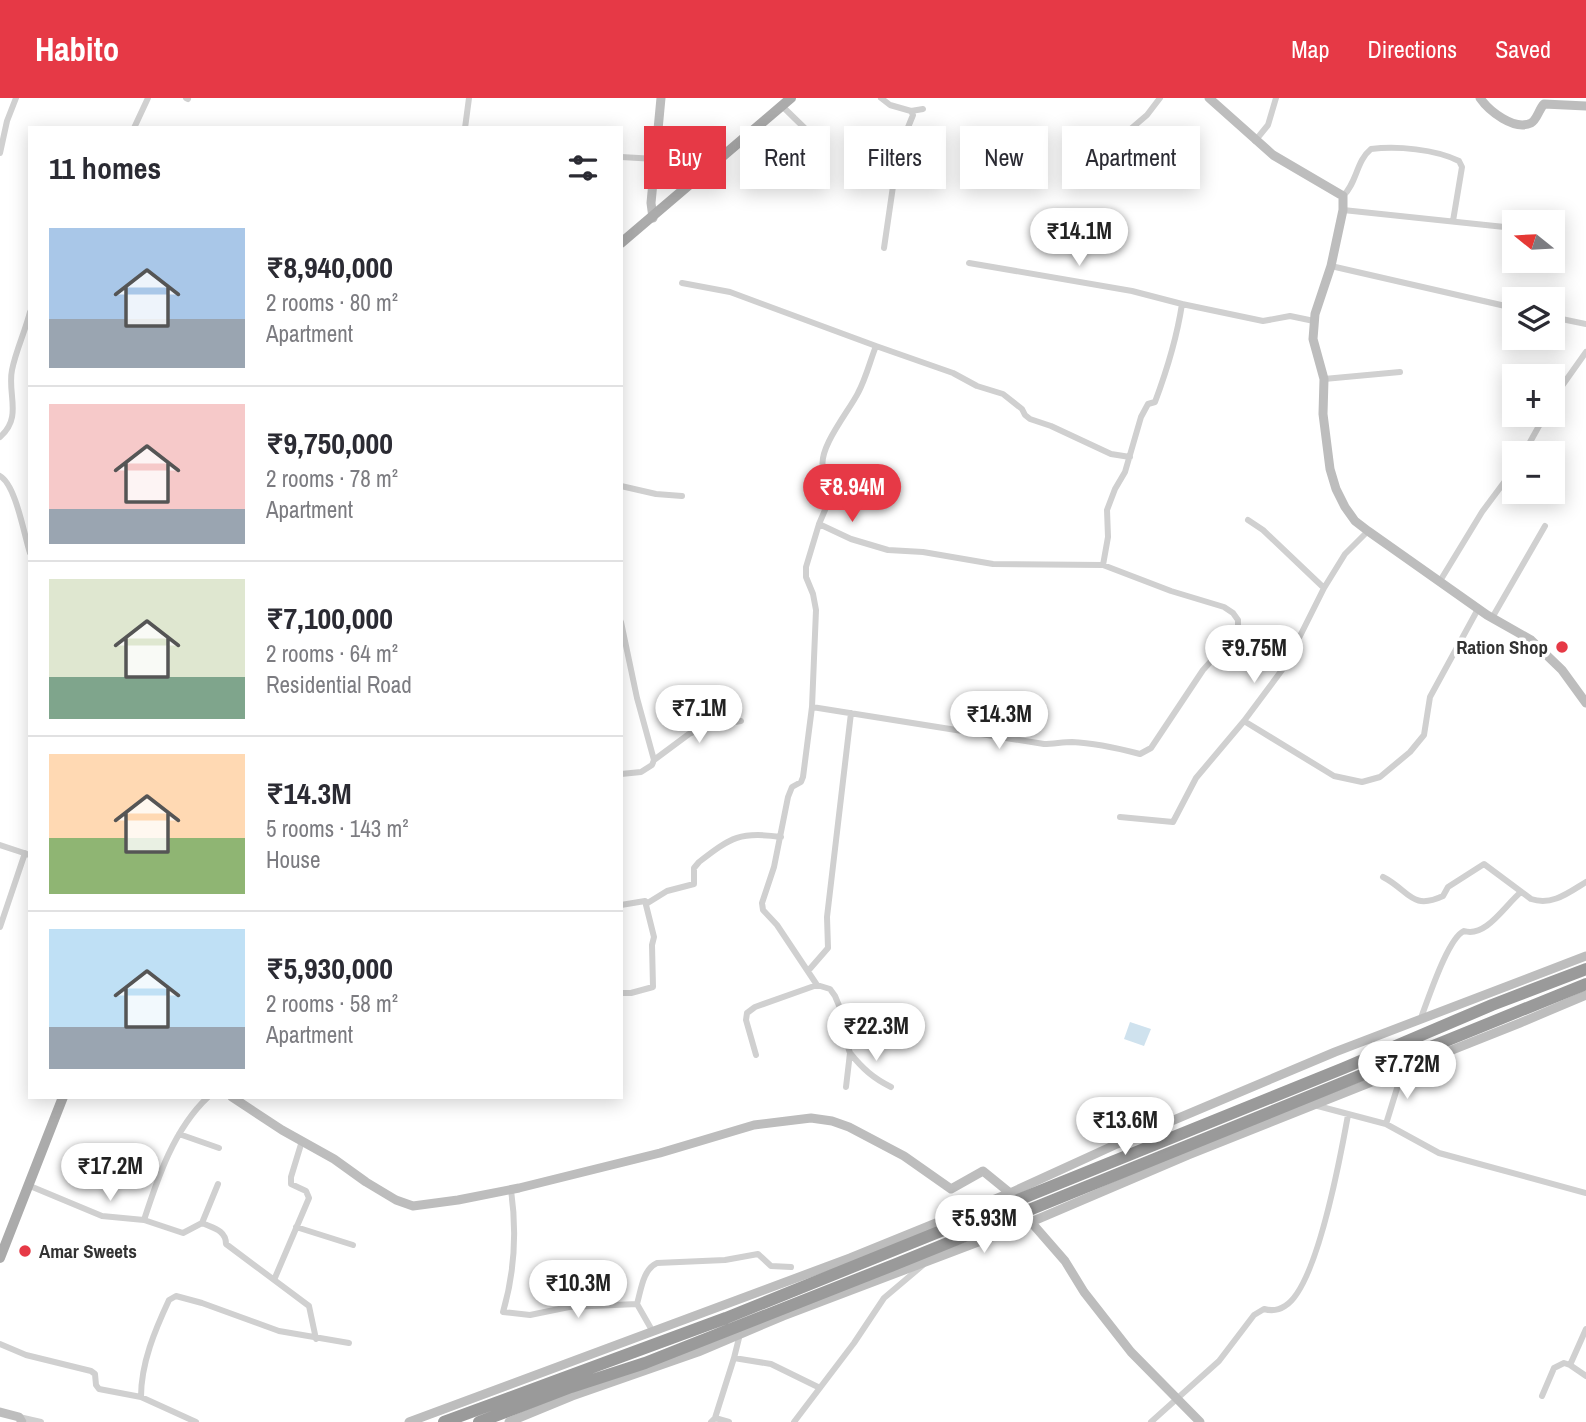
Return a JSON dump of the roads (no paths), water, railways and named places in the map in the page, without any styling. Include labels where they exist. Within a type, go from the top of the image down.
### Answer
[{"type":"highway","points":[[444,1422],[726,1318],[1344,1068],[1492,1005],[1586,970]]},
{"type":"highway","points":[[479,1422],[571,1387],[645,1363],[857,1280],[1586,984]]},
{"type":"main road","points":[[623,241],[791,98]]},
{"type":"main road","points":[[0,1258],[62,1099]]},
{"type":"street","points":[[0,153],[7,121],[16,98]]},
{"type":"street","points":[[135,126],[148,98]]},
{"type":"street","points":[[466,126],[469,98]]},
{"type":"street","points":[[659,126],[661,98]]},
{"type":"street","points":[[881,98],[890,105],[911,111],[923,109]]},
{"type":"street","points":[[1134,126],[1160,98]]},
{"type":"street","points":[[1209,98],[1255,141],[1299,173],[1343,196]]},
{"type":"street","points":[[1255,141],[1268,125],[1276,98]]},
{"type":"street","points":[[1480,98],[1489,110],[1503,118],[1527,124],[1533,122],[1541,101],[1586,106]]},
{"type":"street","points":[[782,106],[803,126]]},
{"type":"street","points":[[884,248],[898,152],[910,128],[913,115],[911,111]]},
{"type":"street","points":[[1453,221],[1462,175],[1460,161],[1418,151],[1381,147],[1371,149],[1362,159],[1343,196],[1343,210],[1331,266],[1314,321],[1313,339],[1324,379],[1323,414],[1330,469],[1336,489],[1355,521],[1478,609],[1531,640],[1562,670],[1586,703]]},
{"type":"street","points":[[623,157],[644,158]]},
{"type":"street","points":[[1454,159],[1470,166]]},
{"type":"street","points":[[653,189],[653,218]]},
{"type":"street","points":[[1343,210],[1502,227]]},
{"type":"street","points":[[970,263],[1132,291],[1263,321],[1290,316],[1314,321]]},
{"type":"street","points":[[1331,266],[1502,305]]},
{"type":"street","points":[[682,283],[730,292],[953,373],[977,386],[1003,394],[1030,419],[1111,454],[1130,457]]},
{"type":"street","points":[[1103,565],[1108,537],[1108,510],[1130,457],[1141,417],[1148,404],[1155,402],[1162,385],[1178,331],[1182,303]]},
{"type":"street","points":[[0,437],[6,432],[13,414],[12,370],[28,318]]},
{"type":"street","points":[[1565,320],[1586,324]]},
{"type":"street","points":[[817,985],[777,925],[763,910],[762,903],[781,837],[788,797],[792,787],[801,782],[803,777],[812,707],[816,610],[806,577],[806,567],[821,515],[837,482],[833,474],[823,468],[822,460],[859,391],[876,346]]},
{"type":"street","points":[[1565,382],[1586,352]]},
{"type":"street","points":[[1324,379],[1400,372]]},
{"type":"street","points":[[0,476],[6,480],[13,495],[28,546]]},
{"type":"street","points":[[1440,581],[1482,512],[1502,485]]},
{"type":"street","points":[[623,486],[656,494],[682,496]]},
{"type":"street","points":[[1248,520],[1263,530],[1324,588]]},
{"type":"street","points":[[812,707],[1044,744],[1097,743],[1140,754],[1151,748],[1203,670],[1238,628],[1238,620],[1224,607],[1171,591],[1103,565],[993,564],[923,552],[888,550],[851,539],[819,524]]},
{"type":"street","points":[[1492,618],[1545,526]]},
{"type":"street","points":[[1120,817],[1172,822],[1196,778],[1244,721],[1285,666],[1324,588],[1345,554],[1368,531]]},
{"type":"street","points":[[1244,721],[1334,776],[1363,782],[1380,777],[1410,752],[1424,735],[1430,698],[1478,609]]},
{"type":"street","points":[[623,632],[654,765]]},
{"type":"street","points":[[807,971],[828,948],[827,917],[851,713]]},
{"type":"street","points":[[623,774],[641,772],[654,765],[689,734],[705,727],[741,721]]},
{"type":"street","points":[[646,904],[667,891],[694,884],[694,868],[699,862],[739,836],[749,834],[781,837]]},
{"type":"street","points":[[0,845],[27,854],[0,928]]},
{"type":"street","points":[[1383,877],[1396,883],[1413,900],[1430,902],[1443,896],[1447,887],[1483,864],[1531,900],[1547,902],[1559,899],[1586,883]]},
{"type":"street","points":[[1422,1015],[1458,933],[1481,930],[1521,892]]},
{"type":"street","points":[[623,904],[645,901],[654,937],[653,987]]},
{"type":"street","points":[[409,1422],[850,1258],[1010,1193],[1117,1144],[1335,1052],[1586,956]]},
{"type":"street","points":[[756,1055],[746,1020],[747,1013],[755,1007],[817,985],[830,989],[835,996],[848,1027],[847,1044],[850,1053],[874,1079],[891,1087]]},
{"type":"street","points":[[623,993],[653,987],[663,989]]},
{"type":"street","points":[[509,1422],[572,1396],[698,1352],[1031,1222],[1312,1104],[1586,995]]},
{"type":"street","points":[[846,1087],[850,1053]]},
{"type":"street","points":[[1386,1124],[1403,1069]]},
{"type":"street","points":[[144,1220],[167,1158],[184,1124],[206,1099]]},
{"type":"street","points":[[235,1099],[334,1159],[366,1182],[396,1200],[413,1206],[511,1190],[660,1153],[754,1125],[811,1118],[849,1127],[904,1156],[946,1187],[955,1188],[983,1171],[1010,1193]]},
{"type":"street","points":[[1312,1104],[1386,1124],[1439,1153],[1586,1193]]},
{"type":"street","points":[[1151,1422],[1219,1361],[1254,1315],[1264,1309],[1271,1311],[1286,1306],[1307,1276],[1334,1186],[1348,1115]]},
{"type":"street","points":[[179,1134],[219,1148]]},
{"type":"street","points":[[274,1280],[309,1198],[306,1191],[291,1184],[302,1141]]},
{"type":"street","points":[[30,1185],[102,1216],[144,1220],[183,1233],[202,1223],[218,1184]]},
{"type":"street","points":[[511,1190],[515,1218],[514,1266],[503,1312],[530,1315],[569,1307],[637,1304]]},
{"type":"street","points":[[1031,1222],[1065,1261],[1084,1292],[1131,1352],[1200,1422]]},
{"type":"street","points":[[202,1223],[222,1231],[226,1244],[309,1306],[316,1339]]},
{"type":"street","points":[[296,1227],[352,1245]]},
{"type":"street","points":[[653,1332],[637,1304],[652,1265],[725,1260],[758,1254],[771,1266],[791,1267]]},
{"type":"street","points":[[794,1422],[884,1298],[928,1262]]},
{"type":"street","points":[[141,1397],[141,1382],[150,1348],[169,1300],[176,1296],[198,1301],[279,1331],[349,1343]]},
{"type":"street","points":[[1570,1365],[1586,1329]]},
{"type":"street","points":[[729,1422],[713,1420],[740,1334]]},
{"type":"street","points":[[0,1344],[26,1354],[91,1371],[95,1374],[99,1389],[141,1397],[196,1422]]},
{"type":"street","points":[[734,1358],[771,1364],[820,1388]]},
{"type":"street","points":[[1542,1396],[1554,1368],[1564,1363],[1586,1376]]},
{"type":"street","points":[[0,1412],[20,1420],[41,1422]]},
{"type":"water","points":[[1130,1022],[1151,1029],[1144,1046],[1124,1039]]},
{"type":"place","name":"Ration Shop","points":[[1562,647]]},
{"type":"place","name":"Amar Sweets","points":[[25,1251]]}]
